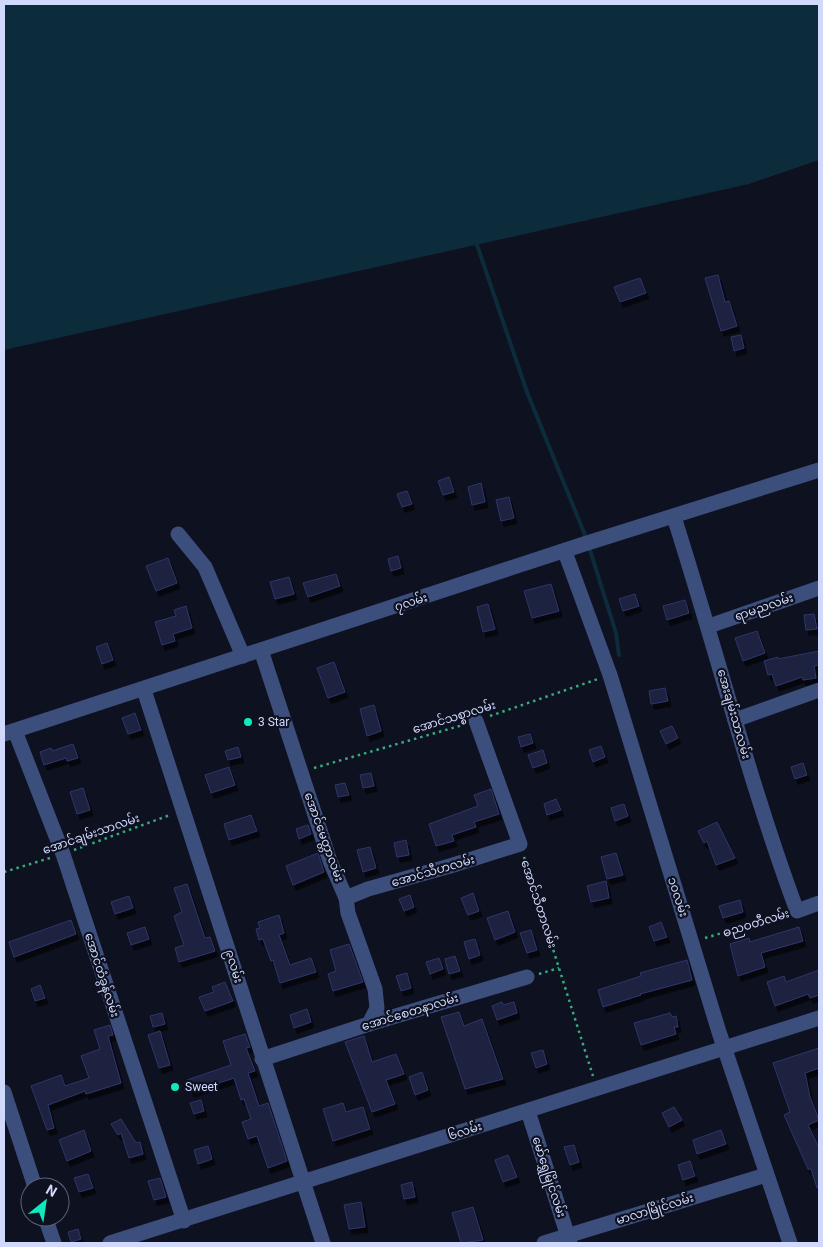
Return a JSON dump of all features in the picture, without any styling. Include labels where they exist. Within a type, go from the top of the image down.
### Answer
[{"type":"street","name":"၇လမ်း","points":[[9,733],[565,552],[581,545],[602,540],[819,470]]},
{"type":"street","name":"အေးချမ်းသာလမ်း","points":[[674,517],[709,626],[770,838],[797,911]]},
{"type":"street","points":[[178,534],[205,567],[243,656]]},
{"type":"street","name":"၁၀လမ်း","points":[[565,552],[610,675],[725,1048],[790,1243]]},
{"type":"street","name":"ရာမညလမ်း","points":[[709,626],[819,588]]},
{"type":"street","name":"အောင်မေတ္တာလမ်း","points":[[261,650],[330,861],[346,898],[348,913],[375,989],[377,1008],[369,1024]]},
{"type":"street","name":"၉လမ်း","points":[[144,690],[156,733],[184,810],[262,1060],[324,1243]]},
{"type":"street","points":[[735,720],[819,690]]},
{"type":"street","name":"အောင်သီတာလမ်း","points":[[476,721],[520,844]]},
{"type":"street","name":"အောင်တံခွန်လမ်း","points":[[9,733],[63,854],[184,1221]]},
{"type":"street","name":"အောင်သီဟလမ်း","points":[[346,898],[520,844]]},
{"type":"street","name":"ဓညဝတီလမ်း","points":[[797,911],[819,903]]},
{"type":"street","name":"အောင်စေတနာလမ်း","points":[[262,1060],[369,1024],[528,977]]},
{"type":"street","name":"၆လမ်း","points":[[110,1243],[819,1018]]},
{"type":"street","points":[[4,1092],[32,1177]]},
{"type":"street","name":"မော်ရွှေမြိုင်လမ်း","points":[[528,1111],[569,1240]]},
{"type":"street","name":"မာလာမြိုင်လမ်း","points":[[544,1243],[569,1240],[766,1175]]},
{"type":"street","points":[[48,1227],[54,1243]]},
{"type":"path","name":"အောင်သစ္စာလမ်း","points":[[301,772],[476,721],[610,675]]},
{"type":"path","name":"အောင်ချမ်းသာလမ်း","points":[[4,872],[63,854],[184,810]]},
{"type":"path","name":"အောင်သီတာလမ်း","points":[[520,844],[597,1089]]},
{"type":"path","name":"ဓညဝတီလမ်း","points":[[692,942],[797,911]]},
{"type":"path","points":[[528,977],[559,968]]},
{"type":"water","points":[[4,4],[819,4],[819,160],[749,184],[4,350]]},
{"type":"building","points":[[718,275],[725,302],[729,301],[737,326],[721,331],[705,278]]},
{"type":"building","points":[[640,278],[646,293],[620,302],[614,287]]},
{"type":"building","points":[[741,335],[744,348],[734,351],[731,337]]},
{"type":"building","points":[[449,477],[454,492],[443,495],[438,481]]},
{"type":"building","points":[[481,483],[485,502],[472,505],[468,487]]},
{"type":"building","points":[[407,491],[412,504],[402,507],[397,494]]},
{"type":"building","points":[[509,497],[514,518],[501,521],[496,500]]},
{"type":"building","points":[[398,556],[401,568],[391,571],[388,559]]},
{"type":"building","points":[[168,558],[177,583],[156,591],[146,566]]},
{"type":"building","points":[[336,574],[340,586],[308,597],[303,583]]},
{"type":"building","points":[[289,577],[294,594],[275,599],[270,582]]},
{"type":"building","points":[[551,584],[559,611],[532,618],[524,591]]},
{"type":"building","points":[[635,594],[639,606],[623,611],[619,599]]},
{"type":"building","points":[[685,600],[689,613],[667,620],[663,606]]},
{"type":"building","points":[[488,604],[495,629],[483,632],[477,607]]},
{"type":"building","points":[[186,606],[192,628],[173,634],[175,641],[162,645],[155,622],[176,616],[174,610]]},
{"type":"building","points":[[814,614],[817,629],[806,630],[804,615]]},
{"type":"building","points":[[757,631],[765,653],[743,661],[735,638]]},
{"type":"building","points":[[107,643],[113,660],[102,664],[96,647]]},
{"type":"building","points":[[819,651],[819,665],[814,666],[816,678],[803,680],[802,677],[776,686],[772,674],[768,675],[764,661]]},
{"type":"building","points":[[334,662],[345,692],[328,698],[317,668]]},
{"type":"building","points":[[665,688],[668,701],[651,704],[649,691]]},
{"type":"building","points":[[374,705],[381,731],[367,736],[360,709]]},
{"type":"building","points":[[135,713],[141,730],[128,734],[122,718]]},
{"type":"building","points":[[672,726],[678,738],[666,744],[660,731]]},
{"type":"building","points":[[530,734],[533,743],[521,747],[518,737]]},
{"type":"building","points":[[73,744],[78,758],[67,761],[66,758],[44,765],[40,752],[51,748],[52,751]]},
{"type":"building","points":[[601,746],[605,757],[593,762],[589,750]]},
{"type":"building","points":[[238,747],[241,757],[228,760],[225,751]]},
{"type":"building","points":[[543,750],[547,763],[533,768],[528,755]]},
{"type":"building","points":[[803,763],[807,775],[795,779],[791,767]]},
{"type":"building","points":[[229,767],[235,785],[211,793],[205,775]]},
{"type":"building","points":[[371,773],[374,786],[363,788],[360,775]]},
{"type":"building","points":[[345,783],[349,795],[338,797],[335,785]]},
{"type":"building","points":[[83,788],[90,810],[77,814],[70,792]]},
{"type":"building","points":[[491,789],[499,814],[474,822],[476,827],[452,835],[454,841],[436,846],[429,824],[478,806],[474,795]]},
{"type":"building","points":[[556,799],[561,810],[547,815],[544,804]]},
{"type":"building","points":[[624,804],[628,816],[615,821],[611,808]]},
{"type":"building","points":[[251,815],[257,831],[229,840],[224,824]]},
{"type":"building","points":[[717,822],[735,858],[716,865],[707,841],[704,843],[698,831]]},
{"type":"building","points":[[308,825],[311,834],[299,839],[296,829]]},
{"type":"building","points":[[406,840],[409,855],[397,857],[394,843]]},
{"type":"building","points":[[370,847],[376,868],[363,872],[357,850]]},
{"type":"building","points":[[318,853],[324,872],[293,885],[286,866]]},
{"type":"building","points":[[616,853],[623,875],[607,879],[601,857]]},
{"type":"building","points":[[606,881],[609,898],[591,902],[587,886]]},
{"type":"building","points":[[187,884],[205,938],[210,937],[215,951],[179,962],[175,948],[184,945],[174,916],[182,912],[174,888]]},
{"type":"building","points":[[473,893],[479,911],[468,915],[461,898]]},
{"type":"building","points":[[410,895],[414,907],[404,911],[399,899]]},
{"type":"building","points":[[129,896],[133,908],[115,914],[111,902]]},
{"type":"building","points":[[740,900],[743,912],[723,918],[719,906]]},
{"type":"building","points":[[508,911],[515,932],[495,940],[487,918]]},
{"type":"building","points":[[279,915],[284,933],[279,935],[290,965],[311,958],[316,972],[280,983],[273,960],[271,961],[263,939],[259,940],[256,929],[260,928],[258,922]]},
{"type":"building","points":[[71,920],[76,934],[14,957],[9,942]]},
{"type":"building","points":[[661,922],[667,937],[654,941],[649,927]]},
{"type":"building","points":[[145,927],[149,939],[131,945],[127,933]]},
{"type":"building","points":[[799,927],[803,941],[761,953],[765,967],[738,976],[730,944],[749,938],[750,942]]},
{"type":"building","points":[[531,930],[537,950],[527,953],[520,933]]},
{"type":"building","points":[[475,939],[480,955],[469,959],[464,942]]},
{"type":"building","points":[[349,944],[363,982],[333,991],[328,974],[336,971],[330,950]]},
{"type":"building","points":[[455,956],[460,971],[449,974],[445,959]]},
{"type":"building","points":[[439,958],[443,969],[430,974],[426,962]]},
{"type":"building","points":[[687,960],[692,980],[640,994],[603,1007],[598,990],[641,976],[640,973]]},
{"type":"building","points":[[819,970],[819,995],[810,998],[808,994],[775,1006],[767,982],[784,976],[786,982]]},
{"type":"building","points":[[407,973],[411,988],[401,991],[396,976]]},
{"type":"building","points":[[225,982],[233,1001],[205,1011],[199,997],[214,992],[212,987]]},
{"type":"building","points":[[40,985],[45,998],[35,1001],[31,989]]},
{"type":"building","points":[[502,1002],[503,1005],[514,1002],[517,1013],[497,1020],[492,1006]]},
{"type":"building","points":[[307,1009],[311,1022],[294,1028],[290,1015]]},
{"type":"building","points":[[459,1012],[464,1026],[482,1019],[503,1079],[465,1089],[441,1017]]},
{"type":"building","points":[[162,1013],[165,1024],[153,1027],[150,1016]]},
{"type":"building","points":[[670,1013],[672,1017],[676,1016],[678,1027],[674,1027],[676,1034],[641,1045],[634,1023]]},
{"type":"building","points":[[110,1025],[113,1035],[108,1036],[121,1083],[86,1094],[85,1091],[48,1105],[54,1128],[47,1130],[31,1086],[61,1075],[65,1086],[89,1078],[81,1056],[100,1049],[94,1030]]},
{"type":"building","points":[[160,1031],[170,1065],[159,1068],[148,1035]]},
{"type":"building","points":[[245,1034],[250,1047],[246,1048],[255,1071],[248,1073],[259,1106],[268,1103],[287,1161],[268,1168],[257,1136],[248,1139],[242,1122],[251,1119],[244,1099],[241,1100],[234,1078],[191,1092],[187,1080],[231,1065],[223,1041]]},
{"type":"building","points":[[364,1036],[372,1062],[396,1054],[404,1074],[386,1080],[395,1104],[372,1112],[345,1042]]},
{"type":"building","points":[[819,1048],[819,1068],[805,1073],[810,1097],[819,1120],[808,1125],[819,1148],[819,1187],[817,1188],[811,1169],[808,1169],[784,1115],[790,1112],[773,1063]]},
{"type":"building","points":[[543,1050],[547,1064],[536,1068],[531,1053]]},
{"type":"building","points":[[422,1072],[428,1090],[415,1095],[409,1077]]},
{"type":"building","points":[[201,1100],[204,1111],[194,1114],[190,1103]]},
{"type":"building","points":[[343,1103],[346,1112],[363,1107],[370,1129],[333,1141],[323,1109]]},
{"type":"building","points":[[674,1107],[682,1120],[669,1127],[662,1113]]},
{"type":"building","points":[[121,1119],[136,1143],[140,1142],[143,1154],[129,1158],[121,1133],[118,1135],[111,1124]]},
{"type":"building","points":[[84,1130],[91,1151],[67,1161],[59,1140]]},
{"type":"building","points":[[721,1130],[726,1144],[697,1154],[693,1140]]},
{"type":"building","points":[[574,1145],[579,1162],[570,1165],[564,1147]]},
{"type":"building","points":[[208,1146],[212,1159],[198,1164],[194,1150]]},
{"type":"building","points":[[508,1155],[517,1177],[503,1182],[495,1160]]},
{"type":"building","points":[[690,1161],[695,1176],[683,1180],[678,1165]]},
{"type":"building","points":[[88,1174],[93,1188],[79,1192],[74,1178]]},
{"type":"building","points":[[160,1178],[166,1197],[154,1200],[148,1181]]},
{"type":"building","points":[[412,1182],[415,1197],[404,1199],[401,1185]]},
{"type":"building","points":[[361,1202],[365,1227],[349,1229],[344,1205]]},
{"type":"building","points":[[473,1207],[483,1240],[461,1243],[452,1213]]},
{"type":"building","points":[[78,1229],[81,1239],[71,1242],[68,1232]]},
{"type":"waterway","points":[[476,242],[527,392],[587,540]]},
{"type":"waterway","points":[[589,547],[616,633],[619,655]]},
{"type":"place","name":"3 Star","points":[[248,722]]},
{"type":"place","name":"Sweet","points":[[175,1087]]}]
